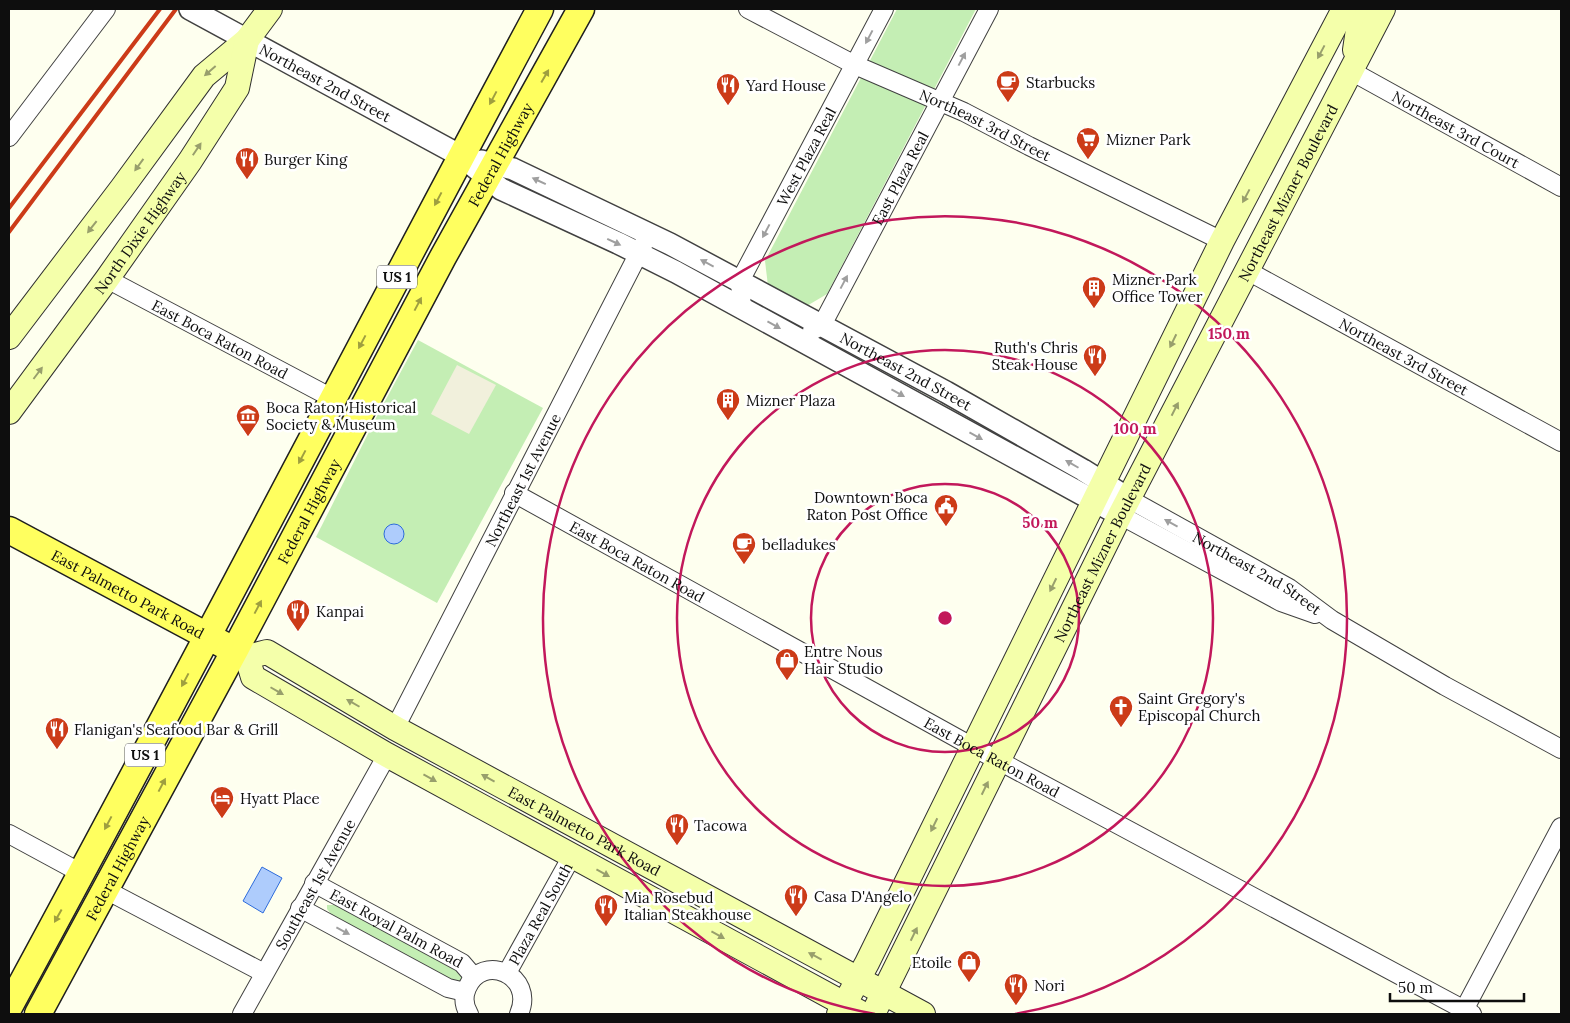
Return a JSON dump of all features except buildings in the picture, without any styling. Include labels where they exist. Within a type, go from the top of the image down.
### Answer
[{"type":"main road","name":"North Dixie Highway","points":[[9,337],[204,76],[247,40],[270,9]]},
{"type":"main road","name":"Federal Highway","points":[[9,1007],[208,637],[332,398],[540,9]]},
{"type":"main road","name":"Federal Highway","points":[[38,1014],[106,890],[241,654],[443,257],[581,9]]},
{"type":"main road","name":"Northeast Mizner Boulevard","points":[[849,1011],[858,980],[1222,241],[1344,9]]},
{"type":"main road","points":[[1351,72],[1361,9]]},
{"type":"main road","name":"Northeast Mizner Boulevard","points":[[873,1014],[1124,507],[1383,9]]},
{"type":"main road","name":"North Dixie Highway","points":[[9,412],[107,279],[185,168],[237,88],[247,40]]},
{"type":"main road","name":"East Palmetto Park Road","points":[[9,530],[241,654],[267,652],[395,728],[922,1014]]},
{"type":"main road","name":"East Palmetto Park Road","points":[[241,654],[253,676],[387,755],[849,1011]]},
{"type":"street","points":[[9,137],[106,9]]},
{"type":"street","name":"Northeast 2nd Street","points":[[190,9],[491,171],[508,193],[639,253],[799,340],[1099,492]]},
{"type":"street","name":"Northeast 3rd Street","points":[[748,9],[855,65],[964,112],[1222,241]]},
{"type":"street","name":"West Plaza Real","points":[[740,281],[884,9]]},
{"type":"street","name":"East Plaza Real","points":[[799,340],[822,325],[989,9]]},
{"type":"street","name":"Northeast 3rd Court","points":[[1351,72],[1561,187]]},
{"type":"street","name":"Northeast 2nd Street","points":[[491,171],[513,168],[649,234],[822,325],[946,392],[1099,492],[1244,573],[1281,602],[1332,620],[1445,686],[1561,748]]},
{"type":"street","name":"Northeast 1st Avenue","points":[[395,728],[514,493],[649,234]]},
{"type":"street","name":"Northeast 3rd Street","points":[[1246,270],[1561,442]]},
{"type":"street","name":"East Boca Raton Road","points":[[107,279],[332,398]]},
{"type":"street","points":[[740,281],[742,308]]},
{"type":"street","name":"East Boca Raton Road","points":[[514,493],[973,747],[1468,1012]]},
{"type":"street","name":"Southeast 1st Avenue","points":[[242,1014],[387,755]]},
{"type":"street","points":[[1468,1012],[1561,827]]},
{"type":"street","points":[[9,834],[81,873]]},
{"type":"street","name":"Plaza Real South","points":[[508,974],[572,856]]},
{"type":"street","name":"East Royal Palm Road","points":[[300,908],[448,988],[470,985],[462,963],[314,883]]},
{"type":"street","points":[[106,890],[264,973]]},
{"type":"street","points":[[469,1014],[464,1002],[470,985],[482,973],[490,970],[499,970],[515,980],[520,988],[523,997],[519,1014]]},
{"type":"green space","points":[[897,9],[976,9],[827,294],[805,307],[768,286],[765,261]]},
{"type":"green space","points":[[418,340],[543,408],[437,603],[316,537]]},
{"type":"green space","points":[[327,905],[334,905],[345,909],[457,971],[463,975],[462,981],[455,982],[339,920],[327,909]]},
{"type":"shaded area","points":[[457,365],[496,385],[469,434],[431,414]]},
{"type":"water","points":[[390,524],[398,524],[404,530],[404,538],[398,544],[390,544],[384,538],[384,530]]},
{"type":"water","points":[[262,867],[282,878],[263,913],[243,901]]},
{"type":"railway","points":[[9,208],[160,9]]},
{"type":"railway","points":[[9,232],[176,9]]},
{"type":"place","name":"Starbucks","points":[[1008,103]]},
{"type":"place","name":"Yard House","points":[[728,106]]},
{"type":"place","name":"Mizner Park","points":[[1088,160]]},
{"type":"place","name":"Burger King","points":[[247,180]]},
{"type":"place","name":"Mizner Park Office Tower","points":[[1094,309]]},
{"type":"place","name":"Ruth's Chris Steak House","points":[[1095,377]]},
{"type":"place","name":"Mizner Plaza","points":[[728,421]]},
{"type":"place","name":"Boca Raton Historical Society & Museum","points":[[248,437]]},
{"type":"place","name":"Downtown Boca Raton Post Office","points":[[946,527]]},
{"type":"place","name":"belladukes","points":[[744,565]]},
{"type":"place","name":"Kanpai","points":[[298,632]]},
{"type":"place","name":"Entre Nous Hair Studio","points":[[787,681]]},
{"type":"place","name":"Saint Gregory's Episcopal Church","points":[[1121,728]]},
{"type":"place","name":"Flanigan's Seafood Bar & Grill","points":[[57,750]]},
{"type":"place","name":"Hyatt Place","points":[[222,819]]},
{"type":"place","name":"Tacowa","points":[[677,846]]},
{"type":"place","name":"Casa D'Angelo","points":[[796,917]]},
{"type":"place","name":"Mia Rosebud Italian Steakhouse","points":[[606,927]]},
{"type":"place","name":"Etoile","points":[[969,983]]},
{"type":"place","name":"Nori","points":[[1016,1006]]}]
